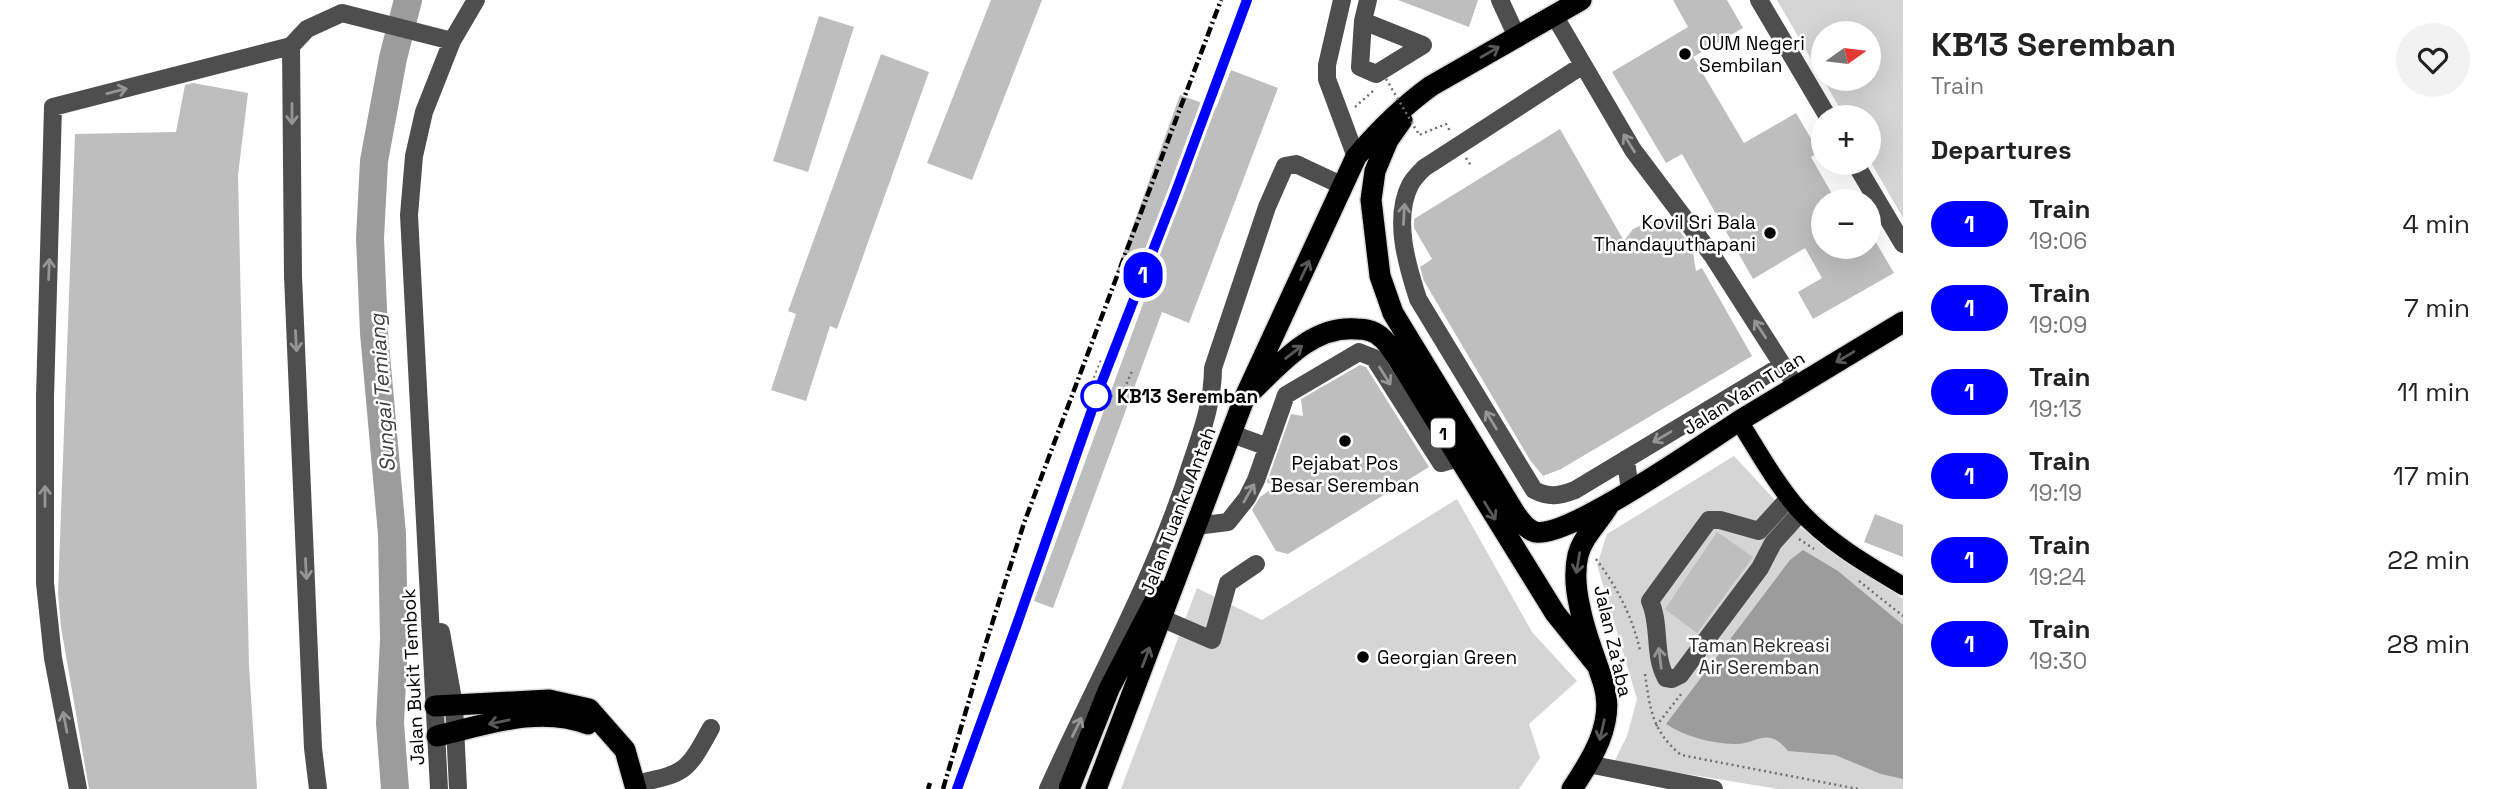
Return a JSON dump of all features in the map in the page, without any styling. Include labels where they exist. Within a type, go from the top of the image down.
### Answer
[{"type":"highway","name":"1","points":[[1581,0],[1430,86],[1388,140],[1375,171],[1371,200],[1380,276],[1393,313],[1523,524],[1535,532],[1548,530],[1609,504]]},
{"type":"highway","name":"Jalan Tuanku Antah","points":[[1096,789],[1244,399],[1356,158],[1379,130],[1409,101],[1430,86]]},
{"type":"highway","name":"Jalan Yam Tuan","points":[[1609,504],[1739,421],[1903,322]]},
{"type":"highway","name":"1","points":[[1244,399],[1289,355],[1316,337],[1333,330],[1368,330],[1382,338],[1398,359],[1555,613],[1596,664]]},
{"type":"highway","name":"Jalan Za'aba","points":[[1572,789],[1599,743],[1606,705],[1604,687],[1583,623],[1577,596],[1576,572],[1583,541],[1609,504]]},
{"type":"highway","points":[[1069,789],[1109,689],[1193,533]]},
{"type":"highway","points":[[445,706],[549,700],[589,709],[625,750],[635,786]]},
{"type":"highway","points":[[447,733],[534,715],[575,719],[613,734]]},
{"type":"main road","points":[[1739,421],[1795,505],[1835,542],[1903,586]]},
{"type":"street","name":"Jalan Bukit Tembok","points":[[458,789],[447,733],[428,564],[409,215],[414,156],[424,112],[452,40],[476,0]]},
{"type":"street","points":[[1342,0],[1327,65],[1327,79],[1356,158]]},
{"type":"street","points":[[1363,20],[1368,0]]},
{"type":"street","points":[[1500,0],[1517,37]]},
{"type":"street","points":[[1759,0],[1821,105]]},
{"type":"street","points":[[78,789],[52,658],[45,583],[45,397],[53,107],[291,46],[307,29],[342,13],[452,40]]},
{"type":"street","points":[[1554,15],[1633,150],[1712,255],[1797,387]]},
{"type":"street","points":[[291,46],[293,276],[313,748],[318,789]]},
{"type":"street","points":[[1583,65],[1424,168],[1411,184],[1403,219],[1408,269],[1418,299],[1534,491],[1548,497],[1562,495],[1783,365]]},
{"type":"street","points":[[1048,789],[1154,565],[1180,499],[1206,415],[1213,387],[1213,368],[1267,207],[1285,166],[1296,164],[1343,186]]},
{"type":"street","points":[[1862,175],[1903,244]]},
{"type":"street","points":[[1193,533],[1228,522],[1247,498],[1286,395],[1359,352],[1374,358],[1441,463],[1458,458]]},
{"type":"street","points":[[1232,434],[1268,447]]},
{"type":"street","points":[[1626,459],[1630,492]]},
{"type":"street","points":[[1766,537],[1720,520],[1709,520],[1650,601],[1656,614],[1661,669],[1666,678],[1672,679],[1680,675],[1760,568],[1766,537],[1795,505]]},
{"type":"street","points":[[1161,618],[1212,640],[1228,583],[1256,564]]},
{"type":"street","points":[[635,786],[686,769],[696,757],[711,728]]},
{"type":"street","name":"Jalan Bukit Tembok","points":[[439,789],[447,733]]},
{"type":"street","points":[[1588,764],[1714,789]]},
{"type":"path","points":[[1342,118],[1387,79],[1415,128]]},
{"type":"path","points":[[1101,358],[1090,388],[1120,399],[1132,371]]},
{"type":"path","points":[[1583,541],[1616,586],[1629,615],[1641,656]]},
{"type":"path","points":[[1643,665],[1656,726],[1668,744],[1681,755],[1858,789]]},
{"type":"green space","points":[[1777,0],[1903,0],[1903,218],[1878,175],[1881,175],[1881,105],[1838,105],[1830,91],[1881,91],[1881,21],[1811,21],[1811,58]]},
{"type":"green space","name":"Taman Rekreasi Air Seremban","points":[[1734,456],[1801,528],[1903,599],[1903,789],[1778,789],[1614,762],[1627,736],[1637,699],[1597,565],[1607,534]]},
{"type":"green space","name":"Georgian Green","points":[[1457,499],[1532,632],[1577,681],[1529,724],[1540,758],[1519,789],[1121,789],[1197,588],[1262,620]]},
{"type":"shaded area","points":[[1803,550],[1838,571],[1903,625],[1903,779],[1881,774],[1835,755],[1788,751],[1774,739],[1762,738],[1742,744],[1716,742],[1690,736],[1666,724],[1790,560]]},
{"type":"building","points":[[991,0],[1042,0],[972,180],[927,163]]},
{"type":"building","points":[[1398,0],[1478,0],[1469,27]]},
{"type":"building","points":[[1673,0],[1727,0],[1743,28],[1693,57],[1744,143],[1796,113],[1811,138],[1811,175],[1821,175],[1829,189],[1811,189],[1811,259],[1805,248],[1753,279],[1682,154],[1666,163],[1612,72],[1688,27]]},
{"type":"building","points":[[819,16],[854,27],[808,172],[773,161]]},
{"type":"building","points":[[881,54],[929,72],[837,329],[830,326],[806,401],[771,390],[796,314],[788,311]]},
{"type":"building","points":[[1231,70],[1278,88],[1189,323],[1162,312],[1053,608],[1034,601],[1151,282],[1117,270],[1180,95],[1216,108]]},
{"type":"building","points":[[193,83],[248,93],[238,175],[249,666],[257,789],[89,789],[61,627],[58,593],[75,134],[176,132],[185,85]]},
{"type":"building","points":[[1560,129],[1624,241],[1633,229],[1651,221],[1661,221],[1677,228],[1692,247],[1696,271],[1702,268],[1752,356],[1561,469],[1543,476],[1530,460],[1424,281],[1420,267],[1432,259],[1414,228],[1414,219]]},
{"type":"building","points":[[1881,251],[1894,273],[1813,319],[1798,292],[1822,278],[1811,259],[1881,259]]},
{"type":"building","name":"Pejabat Pos Besar Seremban","points":[[1360,365],[1366,367],[1429,467],[1288,554],[1276,551],[1252,510],[1260,497],[1276,486],[1267,482],[1291,414],[1303,416],[1301,399]]},
{"type":"building","points":[[1875,514],[1903,525],[1903,557],[1864,542]]},
{"type":"building","points":[[1717,532],[1753,557],[1697,633],[1665,609]]},
{"type":"waterway","name":"Sungai Temiang","points":[[395,789],[390,723],[394,640],[392,534],[374,333],[370,238],[374,161],[393,58],[408,0]]},
{"type":"railway","points":[[943,789],[1024,523],[1221,0]]},
{"type":"railway","points":[[1213,93],[1247,0]]},
{"type":"railway","points":[[957,789],[1101,384]]},
{"type":"railway","points":[[928,789],[930,783]]},
{"type":"train","name":"1","points":[[957,789],[1101,384],[1247,0]]},
{"type":"place","name":"OUM Negeri Sembilan","points":[[1685,54]]},
{"type":"place","name":"Kovil Sri Bala Thandayuthapani","points":[[1770,233]]},
{"type":"place","name":"KB13 Seremban","points":[[1096,396]]},
{"type":"place","name":"Pejabat Pos Besar Seremban","points":[[1345,441]]},
{"type":"place","name":"Georgian Green","points":[[1363,657]]}]
